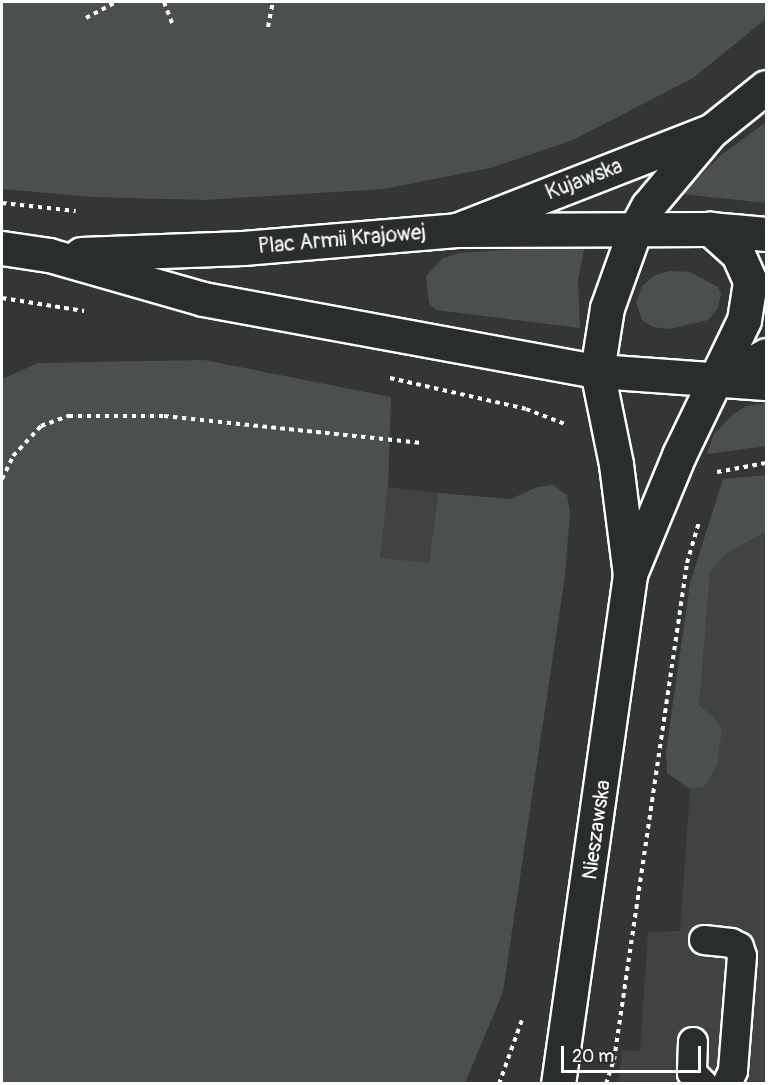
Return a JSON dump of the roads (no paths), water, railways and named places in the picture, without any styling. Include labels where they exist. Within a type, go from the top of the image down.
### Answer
[{"type":"main road","name":"Kujawska","points":[[635,230],[648,206],[711,131],[766,87]]},
{"type":"main road","name":"Kujawska","points":[[456,230],[711,131]]},
{"type":"main road","name":"Plac Armii Krajowej","points":[[49,255],[243,248],[456,230],[710,229],[766,234]]},
{"type":"main road","points":[[710,229],[738,254],[750,281],[744,320],[716,383]]},
{"type":"main road","points":[[597,371],[607,308],[635,230]]},
{"type":"main road","name":"Plac Armii Krajowej","points":[[2,248],[49,255],[203,299],[597,371],[716,383],[766,383]]},
{"type":"main road","points":[[716,383],[766,355]]},
{"type":"main road","name":"Nieszawska","points":[[597,371],[615,464],[630,575]]},
{"type":"main road","name":"Nieszawska","points":[[558,1083],[630,575],[679,455],[716,383]]},
{"type":"lane","points":[[704,940],[731,943],[739,947],[742,956],[733,1071],[727,1083]]},
{"type":"lane","points":[[693,1042],[692,1073],[703,1083]]}]
